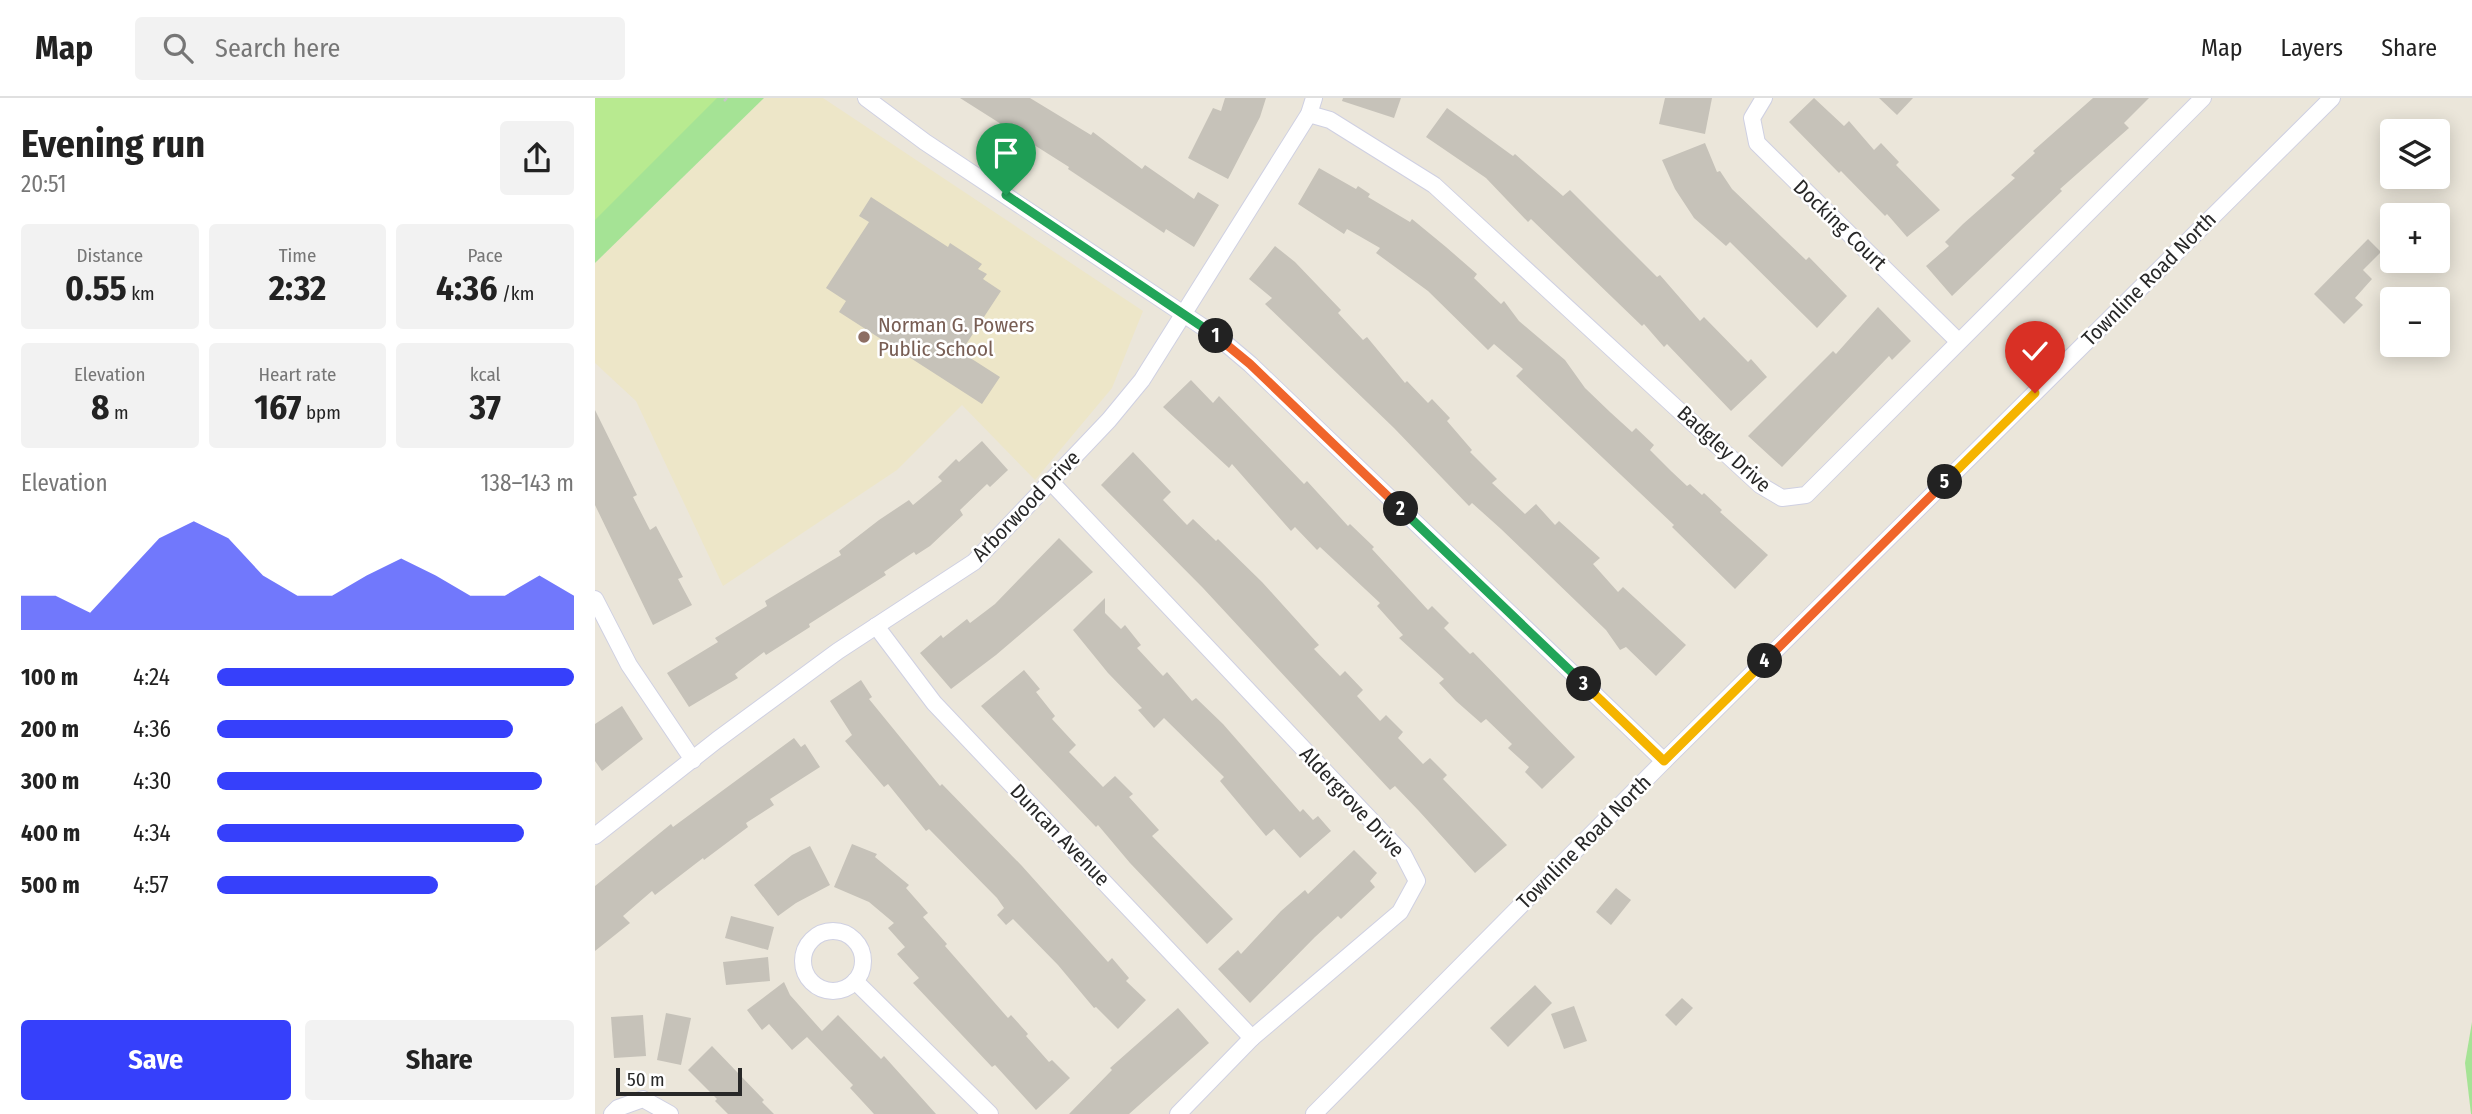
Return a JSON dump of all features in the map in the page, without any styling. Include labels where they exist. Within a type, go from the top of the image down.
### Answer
[{"type":"street","points":[[866,98],[925,142],[1185,315],[1250,364],[1664,761]]},
{"type":"street","name":"Docking Court","points":[[1764,98],[1752,118],[1757,143],[1958,341]]},
{"type":"street","name":"Badgley Drive","points":[[1312,106],[1434,184],[1760,485],[1782,498],[1806,495],[2203,98]]},
{"type":"street","name":"Townline Road North","points":[[1314,1114],[1664,761],[2332,98]]},
{"type":"street","name":"Arborwood Drive","points":[[595,836],[692,760],[876,625],[974,562],[1051,482],[1142,380],[1185,315],[1312,106]]},
{"type":"street","name":"Aldergrove Drive","points":[[1051,482],[1403,854],[1417,881],[1400,912],[1252,1038],[1178,1114]]},
{"type":"street","points":[[595,599],[629,665],[692,760]]},
{"type":"street","name":"Duncan Avenue","points":[[876,625],[934,703],[1252,1038]]},
{"type":"street","points":[[855,981],[990,1114]]},
{"type":"street","points":[[612,1114],[618,1108],[643,1099],[670,1114]]},
{"type":"shaded area","name":"Norman G. Powers Public School","points":[[764,98],[823,98],[1143,311],[1112,388],[1035,480],[962,405],[897,470],[723,586],[636,401],[595,363],[595,263]]},
{"type":"green space","points":[[595,98],[764,98],[595,263]]},
{"type":"green space","points":[[595,98],[717,98],[595,220]]},
{"type":"green space","points":[[2472,1022],[2472,1114],[2471,1114],[2465,1063]]},
{"type":"building","points":[[960,98],[1030,98],[1091,135],[1093,132],[1142,169],[1145,165],[1194,199],[1198,192],[1219,205],[1194,247],[1166,229],[1164,233],[1068,169],[1069,167]]},
{"type":"building","points":[[1225,98],[1266,98],[1260,117],[1228,179],[1188,158],[1213,108],[1221,111]]},
{"type":"building","points":[[1343,98],[1401,98],[1394,118],[1342,101]]},
{"type":"building","points":[[1665,98],[1712,98],[1705,134],[1659,124]]},
{"type":"building","points":[[1814,98],[1844,126],[1849,121],[1874,150],[1881,143],[1899,162],[1896,165],[1940,210],[1907,237],[1887,214],[1885,216],[1841,171],[1839,173],[1789,122]]},
{"type":"building","points":[[1879,98],[1913,98],[1897,115]]},
{"type":"building","points":[[2093,98],[2149,98],[2124,123],[2129,128],[2060,189],[2062,191],[1952,296],[1926,266],[1949,246],[1945,242],[1963,224],[2015,178],[2011,175],[2035,153],[2033,151]]},
{"type":"building","points":[[1447,108],[1513,156],[1515,154],[1563,196],[1570,190],[1657,277],[1660,275],[1700,321],[1704,317],[1748,362],[1751,359],[1767,377],[1731,411],[1667,344],[1664,347],[1644,324],[1642,326],[1531,219],[1528,222],[1486,178],[1426,137]]},
{"type":"building","points":[[1705,143],[1717,172],[1720,171],[1732,189],[1806,260],[1809,257],[1847,296],[1817,328],[1730,242],[1726,246],[1694,218],[1675,189],[1662,160]]},
{"type":"building","points":[[1319,168],[1356,189],[1358,186],[1370,194],[1368,197],[1410,222],[1412,219],[1446,247],[1477,274],[1474,278],[1501,304],[1504,301],[1519,321],[1565,360],[1585,388],[1610,412],[1632,432],[1636,428],[1654,445],[1650,450],[1671,471],[1687,486],[1690,484],[1702,495],[1704,493],[1722,510],[1720,512],[1768,555],[1735,589],[1672,527],[1674,525],[1516,376],[1523,369],[1494,344],[1488,350],[1428,291],[1376,253],[1380,248],[1347,229],[1344,234],[1298,204]]},
{"type":"building","points":[[871,197],[948,247],[950,243],[982,264],[978,269],[987,274],[983,279],[1001,291],[961,352],[1000,377],[982,404],[839,312],[846,301],[826,288],[869,222],[859,216]]},
{"type":"building","points":[[2368,239],[2380,251],[2363,270],[2372,279],[2355,298],[2363,305],[2344,324],[2314,294]]},
{"type":"building","points":[[1275,246],[1295,262],[1341,310],[1338,313],[1363,340],[1367,337],[1405,383],[1407,381],[1428,403],[1432,399],[1450,418],[1447,421],[1472,450],[1470,452],[1497,479],[1492,483],[1525,514],[1536,504],[1555,525],[1559,521],[1600,558],[1593,564],[1618,592],[1623,587],[1686,645],[1656,676],[1626,647],[1620,650],[1606,630],[1501,529],[1472,503],[1469,506],[1394,428],[1265,304],[1272,298],[1249,279]]},
{"type":"building","points":[[1878,307],[1911,341],[1892,360],[1889,356],[1782,467],[1748,436],[1833,351],[1836,354]]},
{"type":"building","points":[[1191,380],[1213,403],[1219,396],[1304,484],[1307,481],[1348,526],[1350,524],[1374,547],[1372,549],[1428,610],[1432,606],[1449,623],[1444,628],[1470,654],[1473,652],[1575,757],[1542,789],[1525,772],[1529,767],[1508,748],[1512,744],[1486,719],[1481,723],[1456,701],[1439,683],[1444,679],[1399,638],[1403,635],[1377,606],[1380,603],[1320,547],[1317,550],[1295,527],[1291,531],[1232,464],[1229,468],[1163,407]]},
{"type":"building","points":[[595,410],[637,495],[633,497],[650,530],[656,526],[683,577],[678,579],[692,605],[653,625],[595,505]]},
{"type":"building","points":[[982,441],[1008,470],[990,487],[987,484],[960,510],[963,515],[930,546],[916,555],[914,552],[884,572],[886,575],[809,624],[810,627],[766,655],[764,652],[735,674],[738,678],[689,707],[667,673],[718,642],[715,638],[767,606],[765,601],[841,555],[839,551],[879,520],[909,500],[913,505],[942,481],[938,477],[956,459],[959,462]]},
{"type":"building","points":[[1133,452],[1171,492],[1163,500],[1187,525],[1193,519],[1216,541],[1218,539],[1262,582],[1319,645],[1314,649],[1340,676],[1345,671],[1363,690],[1357,696],[1380,721],[1386,715],[1403,732],[1398,738],[1423,764],[1430,758],[1447,775],[1443,779],[1507,845],[1475,873],[1395,786],[1390,790],[1203,588],[1101,485]]},
{"type":"building","points":[[1059,538],[1093,572],[996,655],[951,689],[920,653],[941,635],[943,638],[967,619],[970,623],[995,604]]},
{"type":"building","points":[[1105,598],[1105,613],[1121,629],[1125,625],[1141,645],[1137,648],[1163,676],[1167,672],[1192,701],[1196,698],[1223,724],[1300,812],[1303,809],[1313,820],[1318,816],[1331,831],[1300,858],[1274,829],[1266,836],[1220,781],[1224,777],[1164,718],[1154,728],[1138,710],[1142,708],[1108,673],[1073,630]]},
{"type":"building","points":[[1024,670],[1040,689],[1036,692],[1055,716],[1052,719],[1076,745],[1069,752],[1103,787],[1115,776],[1133,794],[1129,797],[1159,830],[1152,836],[1233,919],[1207,944],[1098,825],[1096,827],[981,706]]},
{"type":"building","points":[[861,680],[872,697],[869,699],[940,786],[942,784],[1022,866],[1108,962],[1112,958],[1129,978],[1126,981],[1146,1000],[1118,1029],[1094,1008],[1058,965],[1013,919],[1006,925],[997,915],[1004,908],[997,898],[929,829],[926,831],[888,784],[884,787],[845,741],[852,735],[830,701]]},
{"type":"building","points":[[622,706],[643,739],[602,771],[595,761],[595,724]]},
{"type":"building","points":[[794,738],[801,747],[805,744],[820,767],[770,799],[774,805],[746,823],[748,827],[704,860],[703,858],[655,895],[652,891],[623,916],[630,923],[595,951],[595,886],[671,824],[673,827]]},
{"type":"building","points":[[852,844],[877,854],[875,857],[909,885],[906,888],[928,913],[923,917],[947,944],[945,946],[1008,1018],[1011,1015],[1049,1062],[1052,1060],[1070,1078],[1036,1110],[913,983],[919,978],[897,954],[905,947],[888,928],[894,923],[869,902],[834,887]]},
{"type":"building","points":[[810,846],[830,885],[778,916],[754,885],[792,855]]},
{"type":"building","points":[[1354,850],[1377,873],[1370,881],[1375,887],[1341,919],[1338,916],[1315,937],[1250,1003],[1218,969],[1238,950],[1241,954],[1281,911],[1305,890],[1308,894]]},
{"type":"building","points":[[1616,888],[1631,900],[1611,925],[1596,912]]},
{"type":"building","points":[[731,916],[774,927],[768,950],[725,938]]},
{"type":"building","points":[[768,957],[770,981],[726,985],[723,962]]},
{"type":"building","points":[[784,982],[790,995],[822,1031],[838,1015],[881,1059],[884,1056],[936,1114],[874,1114],[850,1088],[853,1085],[807,1037],[792,1050],[769,1024],[762,1030],[747,1010]]},
{"type":"building","points":[[1535,985],[1552,1003],[1508,1047],[1490,1028]]},
{"type":"building","points":[[1682,998],[1693,1008],[1676,1026],[1665,1015]]},
{"type":"building","points":[[1574,1006],[1587,1041],[1564,1049],[1551,1014]]},
{"type":"building","points":[[1178,1008],[1209,1043],[1129,1114],[1069,1114],[1112,1070],[1110,1068]]},
{"type":"building","points":[[666,1013],[691,1018],[681,1065],[657,1060]]},
{"type":"building","points":[[643,1015],[646,1056],[614,1058],[611,1017]]},
{"type":"building","points":[[712,1046],[774,1114],[728,1114],[715,1101],[717,1099],[688,1070]]},
{"type":"place","name":"Norman G. Powers Public School","points":[[864,337]]},
{"type":"route","points":[[1006,195],[1219,337],[1664,761],[2035,393]]}]
